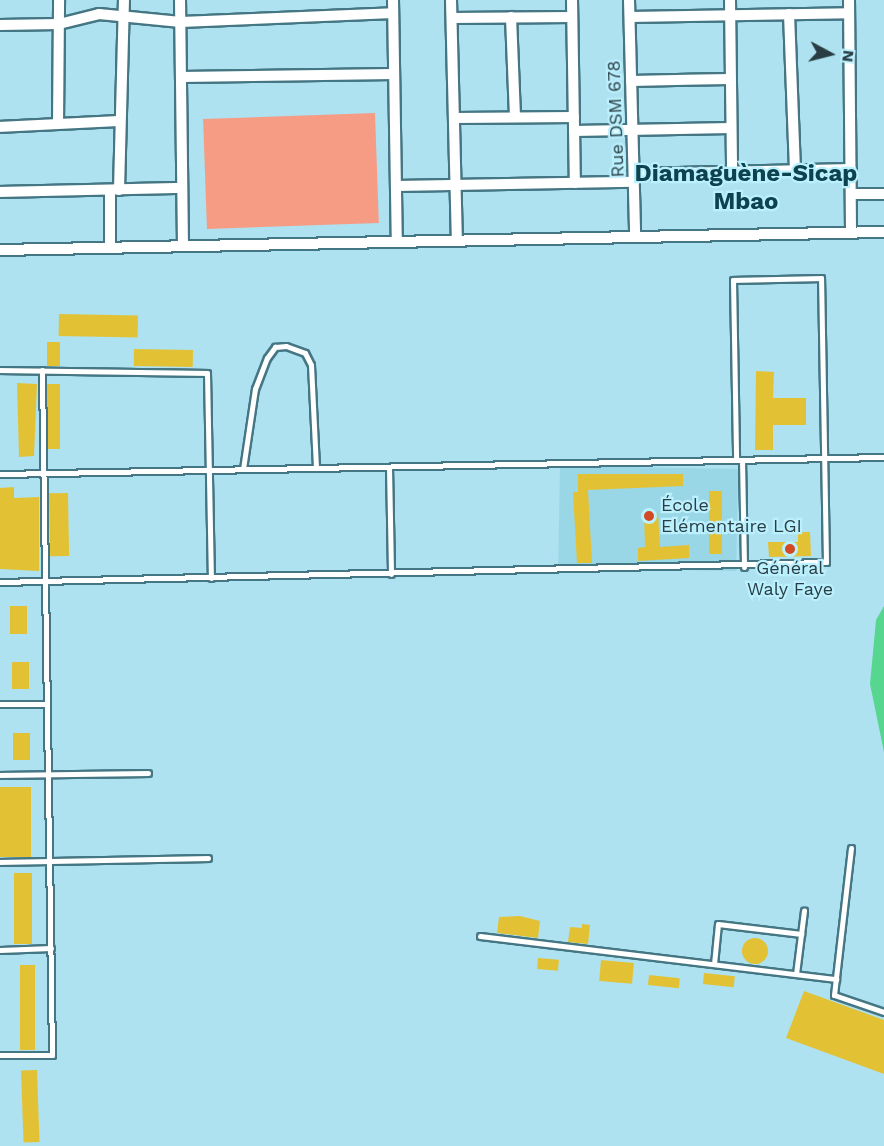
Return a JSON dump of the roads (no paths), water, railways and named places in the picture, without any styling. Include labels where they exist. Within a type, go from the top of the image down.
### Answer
[{"type":"street","points":[[58,123],[59,0]]},
{"type":"street","points":[[110,248],[119,121],[120,19],[124,0]]},
{"type":"street","points":[[180,0],[183,246]]},
{"type":"street","points":[[393,0],[397,242]]},
{"type":"street","points":[[451,0],[456,118],[457,241]]},
{"type":"street","points":[[572,0],[575,183]]},
{"type":"street","name":"Rue DSM 678","points":[[629,0],[635,237]]},
{"type":"street","points":[[729,0],[732,172]]},
{"type":"street","points":[[849,0],[851,233]]},
{"type":"street","points":[[0,25],[59,24],[75,16],[181,22],[393,13]]},
{"type":"street","points":[[630,17],[849,13]]},
{"type":"street","points":[[789,14],[795,171]]},
{"type":"street","points":[[511,17],[514,117]]},
{"type":"street","points":[[452,18],[572,17]]},
{"type":"street","points":[[181,76],[394,74]]},
{"type":"street","points":[[631,81],[729,79]]},
{"type":"street","points":[[456,118],[574,117]]},
{"type":"street","points":[[0,127],[119,121]]},
{"type":"street","points":[[574,131],[731,128]]},
{"type":"street","points":[[396,186],[575,183],[732,172],[850,169]]},
{"type":"street","points":[[0,192],[183,188]]},
{"type":"street","points":[[851,194],[884,194]]},
{"type":"street","points":[[0,250],[884,232]]},
{"type":"lane","points":[[0,582],[744,567],[826,562],[821,279],[733,280],[744,567]]},
{"type":"lane","points":[[243,470],[255,390],[267,358],[275,347],[286,346],[305,352],[311,364],[316,468]]},
{"type":"lane","points":[[0,370],[205,371],[211,578]]},
{"type":"lane","points":[[0,1055],[52,1055],[42,370]]},
{"type":"lane","points":[[0,474],[884,457]]},
{"type":"lane","points":[[389,467],[391,574]]},
{"type":"lane","points":[[0,704],[47,704]]},
{"type":"lane","points":[[0,776],[148,773]]},
{"type":"lane","points":[[851,848],[834,995],[884,1012]]},
{"type":"lane","points":[[0,862],[208,858]]},
{"type":"lane","points":[[796,974],[804,911]]},
{"type":"lane","points":[[714,964],[718,924],[801,934]]},
{"type":"lane","points":[[480,936],[836,979]]},
{"type":"lane","points":[[0,950],[51,948]]},
{"type":"place","name":"École Elémentaire LGI","points":[[649,516]]},
{"type":"place","name":"Général Waly Faye","points":[[790,549]]},
{"type":"district","name":"Diamaguène-Sicap Mbao","points":[[746,188]]}]
